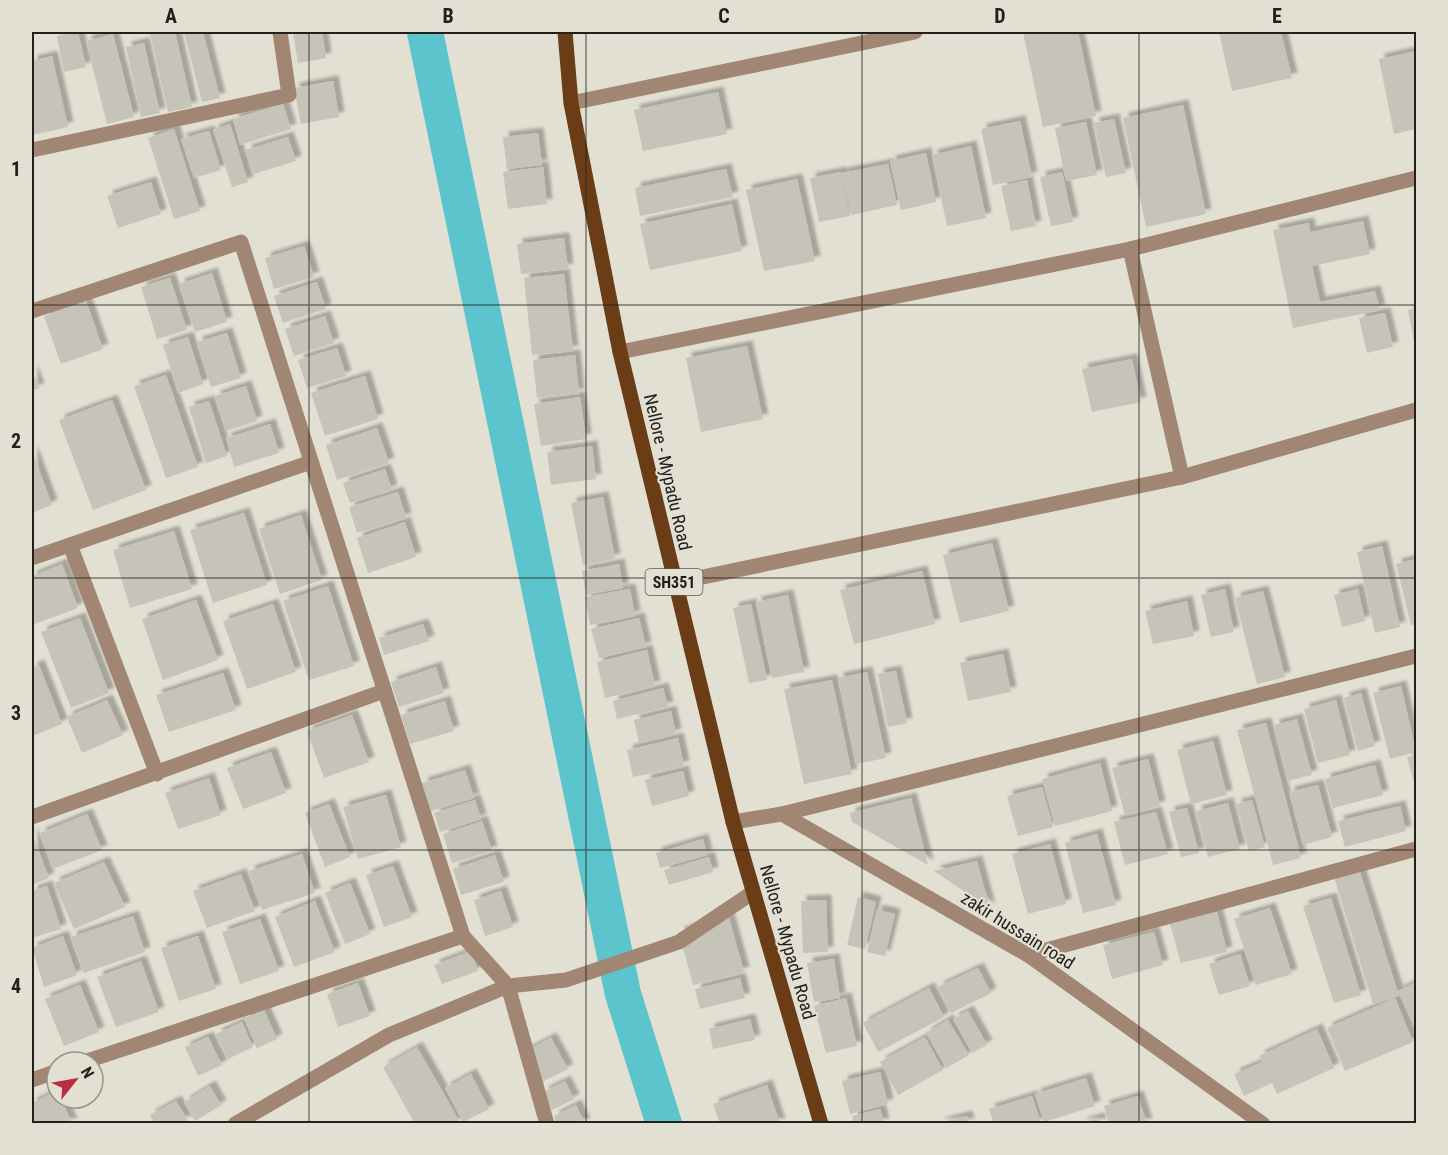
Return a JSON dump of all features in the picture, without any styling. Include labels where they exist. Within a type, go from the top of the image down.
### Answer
[{"type":"main road","name":"Nellore - Mypadu Road","points":[[565,32],[571,103],[620,352],[674,583],[752,893],[821,1124]]},
{"type":"street","points":[[32,150],[289,95],[280,32]]},
{"type":"street","points":[[571,103],[915,32]]},
{"type":"street","points":[[620,352],[1131,249],[1416,178]]},
{"type":"street","points":[[32,311],[241,242],[463,936],[508,986],[547,1124]]},
{"type":"street","points":[[1131,249],[1182,477]]},
{"type":"street","points":[[674,583],[1182,477],[1416,410]]},
{"type":"street","points":[[32,558],[311,462]]},
{"type":"street","points":[[70,545],[157,774]]},
{"type":"street","points":[[733,822],[782,814],[1416,656]]},
{"type":"street","points":[[32,817],[384,691]]},
{"type":"street","name":"zakir hussain road","points":[[782,814],[1028,955],[1263,1124]]},
{"type":"street","points":[[1028,955],[1416,849]]},
{"type":"street","points":[[235,1124],[389,1035],[508,986],[566,980],[679,942],[752,893]]},
{"type":"street","points":[[105,1055],[463,936]]},
{"type":"building","points":[[78,32],[86,67],[64,72],[57,36]]},
{"type":"building","points":[[175,32],[192,107],[168,112],[150,34]]},
{"type":"building","points":[[184,32],[203,32],[220,98],[202,102]]},
{"type":"building","points":[[293,32],[322,32],[326,58],[298,63]]},
{"type":"building","points":[[1023,32],[1078,32],[1096,116],[1043,127]]},
{"type":"building","points":[[1219,32],[1281,32],[1292,78],[1232,91]]},
{"type":"building","points":[[113,34],[134,117],[107,124],[86,41]]},
{"type":"building","points":[[144,43],[160,113],[141,117],[126,47]]},
{"type":"building","points":[[1416,51],[1416,129],[1394,134],[1379,59]]},
{"type":"building","points":[[52,56],[68,127],[32,135],[32,61]]},
{"type":"building","points":[[333,81],[339,117],[301,124],[294,88]]},
{"type":"building","points":[[718,92],[727,134],[643,151],[634,110]]},
{"type":"building","points":[[283,104],[291,129],[240,145],[233,119]]},
{"type":"building","points":[[1183,105],[1206,214],[1146,227],[1123,118]]},
{"type":"building","points":[[1114,119],[1126,173],[1106,177],[1094,123]]},
{"type":"building","points":[[1020,121],[1032,177],[993,185],[981,129]]},
{"type":"building","points":[[1086,122],[1097,175],[1066,181],[1055,128]]},
{"type":"building","points":[[230,124],[248,182],[232,187],[213,130]]},
{"type":"building","points":[[174,129],[200,211],[174,219],[148,138]]},
{"type":"building","points":[[209,131],[221,170],[194,178],[181,139]]},
{"type":"building","points":[[538,133],[542,165],[507,169],[503,137]]},
{"type":"building","points":[[288,137],[296,161],[254,174],[246,150]]},
{"type":"building","points":[[971,146],[986,218],[947,226],[932,155]]},
{"type":"building","points":[[926,153],[936,202],[901,210],[890,161]]},
{"type":"building","points":[[888,164],[897,205],[851,215],[842,173]]},
{"type":"building","points":[[543,167],[547,204],[508,209],[503,172]]},
{"type":"building","points":[[726,169],[733,197],[640,216],[635,188]]},
{"type":"building","points":[[841,172],[850,216],[819,222],[810,178]]},
{"type":"building","points":[[1062,172],[1073,222],[1051,226],[1040,177]]},
{"type":"building","points":[[797,179],[815,261],[764,271],[746,190]]},
{"type":"building","points":[[1027,180],[1036,226],[1011,231],[1001,186]]},
{"type":"building","points":[[151,182],[161,214],[118,228],[107,196]]},
{"type":"building","points":[[732,204],[742,251],[650,270],[640,224]]},
{"type":"building","points":[[1363,221],[1370,254],[1312,266],[1320,302],[1375,291],[1380,310],[1293,328],[1273,230],[1309,223],[1310,232]]},
{"type":"building","points":[[564,238],[568,269],[521,274],[517,244]]},
{"type":"building","points":[[304,246],[314,277],[274,289],[265,258]]},
{"type":"building","points":[[212,273],[227,322],[195,332],[179,284]]},
{"type":"building","points":[[564,274],[573,351],[532,355],[524,278]]},
{"type":"building","points":[[170,278],[187,330],[157,339],[141,287]]},
{"type":"building","points":[[317,282],[326,309],[283,323],[274,296]]},
{"type":"building","points":[[86,301],[103,349],[61,364],[44,316]]},
{"type":"building","points":[[1416,308],[1416,347],[1415,347],[1408,310]]},
{"type":"building","points":[[1385,313],[1393,347],[1367,353],[1359,318]]},
{"type":"building","points":[[325,316],[334,343],[294,356],[285,329]]},
{"type":"building","points":[[227,333],[241,378],[211,387],[197,342]]},
{"type":"building","points":[[188,337],[203,384],[178,393],[163,345]]},
{"type":"building","points":[[747,346],[763,419],[701,432],[686,358]]},
{"type":"building","points":[[337,348],[346,376],[307,388],[298,360]]},
{"type":"building","points":[[575,355],[579,394],[537,398],[533,360]]},
{"type":"building","points":[[1132,359],[1141,402],[1092,412],[1082,369]]},
{"type":"building","points":[[32,370],[39,388],[32,391]]},
{"type":"building","points":[[166,375],[198,467],[166,478],[134,386]]},
{"type":"building","points":[[365,376],[378,419],[325,436],[311,393]]},
{"type":"building","points":[[246,386],[257,421],[226,431],[215,396]]},
{"type":"building","points":[[580,397],[586,439],[541,446],[534,404]]},
{"type":"building","points":[[112,400],[146,490],[93,510],[59,420]]},
{"type":"building","points":[[209,401],[227,456],[206,463],[189,407]]},
{"type":"building","points":[[270,424],[279,453],[234,467],[226,438]]},
{"type":"building","points":[[377,428],[389,463],[337,480],[326,445]]},
{"type":"building","points":[[592,446],[596,479],[551,485],[547,452]]},
{"type":"building","points":[[32,451],[52,505],[32,513]]},
{"type":"building","points":[[385,469],[392,490],[350,503],[343,483]]},
{"type":"building","points":[[398,492],[406,518],[357,533],[349,507]]},
{"type":"building","points":[[603,497],[615,559],[583,565],[571,503]]},
{"type":"building","points":[[244,513],[267,585],[213,603],[190,530]]},
{"type":"building","points":[[301,515],[322,580],[280,594],[259,529]]},
{"type":"building","points":[[405,522],[416,557],[368,573],[357,538]]},
{"type":"building","points":[[174,531],[192,589],[130,608],[113,550]]},
{"type":"building","points":[[992,543],[1009,611],[960,623],[943,555]]},
{"type":"building","points":[[1382,546],[1400,627],[1375,633],[1357,552]]},
{"type":"building","points":[[1416,559],[1416,624],[1411,625],[1396,564]]},
{"type":"building","points":[[62,564],[78,608],[32,625],[32,576]]},
{"type":"building","points":[[619,564],[623,588],[586,595],[582,571]]},
{"type":"building","points":[[922,571],[935,624],[854,644],[840,590]]},
{"type":"building","points":[[328,586],[354,666],[309,680],[283,601]]},
{"type":"building","points":[[630,589],[635,616],[590,625],[585,597]]},
{"type":"building","points":[[1225,589],[1234,632],[1211,637],[1201,595]]},
{"type":"building","points":[[1358,589],[1365,621],[1342,627],[1334,595]]},
{"type":"building","points":[[1263,591],[1285,677],[1257,684],[1235,598]]},
{"type":"building","points":[[788,595],[804,672],[772,678],[756,602]]},
{"type":"building","points":[[196,600],[218,660],[163,680],[142,619]]},
{"type":"building","points":[[1187,601],[1194,636],[1153,644],[1145,611]]},
{"type":"building","points":[[273,604],[296,672],[247,689],[223,621]]},
{"type":"building","points":[[751,604],[767,680],[749,683],[733,608]]},
{"type":"building","points":[[80,618],[109,693],[71,708],[41,632]]},
{"type":"building","points":[[639,618],[646,647],[599,658],[591,629]]},
{"type":"building","points":[[423,624],[429,641],[384,655],[379,638]]},
{"type":"building","points":[[647,650],[655,686],[605,698],[597,662]]},
{"type":"building","points":[[1003,654],[1011,692],[968,701],[960,663]]},
{"type":"building","points":[[39,665],[62,724],[32,736],[32,668]]},
{"type":"building","points":[[436,667],[444,693],[399,707],[391,682]]},
{"type":"building","points":[[896,671],[907,723],[888,727],[878,674]]},
{"type":"building","points":[[867,672],[886,758],[856,764],[838,678]]},
{"type":"building","points":[[223,673],[236,710],[169,732],[156,695]]},
{"type":"building","points":[[832,680],[852,774],[804,784],[784,689]]},
{"type":"building","points":[[1401,686],[1416,752],[1390,759],[1373,693]]},
{"type":"building","points":[[663,688],[668,707],[617,719],[613,701]]},
{"type":"building","points":[[1361,693],[1375,746],[1358,751],[1344,698]]},
{"type":"building","points":[[107,700],[123,735],[82,753],[67,717]]},
{"type":"building","points":[[1336,700],[1350,755],[1318,763],[1304,709]]},
{"type":"building","points":[[445,701],[454,731],[410,744],[401,715]]},
{"type":"building","points":[[671,711],[676,734],[639,743],[634,720]]},
{"type":"building","points":[[352,715],[369,762],[324,778],[307,731]]},
{"type":"building","points":[[1297,719],[1312,775],[1288,781],[1274,725]]},
{"type":"building","points":[[1266,723],[1301,858],[1273,865],[1237,730]]},
{"type":"building","points":[[678,738],[684,766],[633,777],[627,750]]},
{"type":"building","points":[[1213,741],[1227,795],[1191,804],[1177,750]]},
{"type":"building","points":[[271,752],[286,793],[243,809],[227,768]]},
{"type":"building","points":[[1416,755],[1416,790],[1407,757]]},
{"type":"building","points":[[1148,759],[1160,806],[1125,815],[1112,768]]},
{"type":"building","points":[[1100,763],[1112,811],[1055,826],[1042,779]]},
{"type":"building","points":[[1375,765],[1383,795],[1333,808],[1325,779]]},
{"type":"building","points":[[465,770],[474,798],[431,811],[422,783]]},
{"type":"building","points":[[683,771],[689,796],[652,806],[645,780]]},
{"type":"building","points":[[209,778],[221,815],[178,829],[165,793]]},
{"type":"building","points":[[1318,785],[1332,837],[1303,845],[1289,792]]},
{"type":"building","points":[[1042,787],[1053,827],[1018,836],[1007,796]]},
{"type":"building","points":[[386,795],[401,847],[358,859],[343,807]]},
{"type":"building","points":[[911,798],[928,865],[852,822],[850,813]]},
{"type":"building","points":[[475,800],[481,819],[440,832],[434,813]]},
{"type":"building","points":[[1252,800],[1265,847],[1249,851],[1236,804]]},
{"type":"building","points":[[1228,803],[1240,849],[1208,857],[1196,811]]},
{"type":"building","points":[[329,804],[350,857],[325,867],[305,813]]},
{"type":"building","points":[[1400,806],[1406,831],[1345,847],[1338,821]]},
{"type":"building","points":[[1187,808],[1199,853],[1181,857],[1169,812]]},
{"type":"building","points":[[1156,812],[1168,854],[1125,865],[1114,822]]},
{"type":"building","points":[[87,814],[102,850],[53,869],[40,833]]},
{"type":"building","points":[[482,821],[492,851],[452,863],[443,834]]},
{"type":"building","points":[[32,833],[49,878],[32,885]]},
{"type":"building","points":[[1097,834],[1116,905],[1083,913],[1065,843]]},
{"type":"building","points":[[703,839],[707,855],[660,868],[656,853]]},
{"type":"building","points":[[1050,844],[1066,904],[1028,914],[1012,854]]},
{"type":"building","points":[[302,854],[315,893],[262,910],[249,871]]},
{"type":"building","points":[[495,855],[504,882],[461,895],[453,869]]},
{"type":"building","points":[[709,857],[713,872],[669,885],[664,870]]},
{"type":"building","points":[[977,861],[990,909],[934,871]]},
{"type":"building","points":[[104,862],[125,907],[74,929],[54,883]]},
{"type":"building","points":[[393,866],[412,917],[384,927],[366,875]]},
{"type":"building","points":[[1359,869],[1399,996],[1373,1004],[1334,877]]},
{"type":"building","points":[[241,874],[255,911],[207,928],[193,891]]},
{"type":"building","points":[[350,883],[370,934],[345,944],[325,893]]},
{"type":"building","points":[[47,886],[61,929],[32,938],[32,891]]},
{"type":"building","points":[[501,891],[513,927],[485,936],[474,900]]},
{"type":"building","points":[[858,897],[876,902],[865,949],[847,945]]},
{"type":"building","points":[[1331,898],[1361,995],[1334,1003],[1303,906]]},
{"type":"building","points":[[826,900],[828,952],[803,953],[801,901]]},
{"type":"building","points":[[315,901],[335,952],[294,967],[275,917]]},
{"type":"building","points":[[1270,908],[1292,974],[1256,985],[1234,919]]},
{"type":"building","points":[[877,910],[895,914],[885,956],[867,952]]},
{"type":"building","points":[[1217,912],[1227,952],[1181,963],[1170,924]]},
{"type":"building","points":[[133,916],[145,952],[84,973],[71,937]]},
{"type":"building","points":[[729,918],[744,972],[693,985],[679,932]]},
{"type":"building","points":[[260,919],[279,971],[240,984],[222,932]]},
{"type":"building","points":[[1154,932],[1163,965],[1112,979],[1103,945]]},
{"type":"building","points":[[63,936],[77,975],[44,987],[32,948]]},
{"type":"building","points":[[198,936],[216,989],[179,1001],[161,948]]},
{"type":"building","points":[[471,951],[478,971],[442,984],[434,965]]},
{"type":"building","points":[[1240,954],[1250,986],[1219,995],[1209,964]]},
{"type":"building","points":[[834,959],[840,998],[814,1002],[807,963]]},
{"type":"building","points":[[141,961],[159,1012],[116,1027],[97,977]]},
{"type":"building","points":[[978,968],[991,993],[951,1013],[938,987]]},
{"type":"building","points":[[740,978],[745,998],[700,1009],[695,989]]},
{"type":"building","points":[[1416,982],[1416,1029],[1398,991]]},
{"type":"building","points":[[358,983],[370,1016],[338,1027],[327,994]]},
{"type":"building","points":[[80,985],[99,1032],[64,1046],[45,999]]},
{"type":"building","points":[[929,988],[944,1017],[878,1052],[863,1023]]},
{"type":"building","points":[[846,998],[857,1046],[826,1053],[814,1006]]},
{"type":"building","points":[[1395,998],[1413,1042],[1345,1071],[1327,1028]]},
{"type":"building","points":[[264,1010],[277,1039],[257,1048],[244,1019]]},
{"type":"building","points":[[968,1011],[987,1045],[972,1053],[953,1019]]},
{"type":"building","points":[[750,1019],[755,1040],[713,1049],[709,1029]]},
{"type":"building","points":[[948,1020],[969,1055],[946,1068],[926,1033]]},
{"type":"building","points":[[242,1022],[253,1047],[228,1059],[216,1034]]},
{"type":"building","points":[[1317,1029],[1334,1068],[1277,1094],[1272,1083],[1244,1096],[1234,1074],[1262,1062],[1259,1056]]},
{"type":"building","points":[[208,1037],[222,1065],[198,1076],[185,1047]]},
{"type":"building","points":[[925,1037],[943,1070],[898,1095],[880,1062]]},
{"type":"building","points":[[551,1038],[568,1069],[540,1083],[524,1052]]},
{"type":"building","points":[[417,1047],[461,1124],[415,1124],[383,1067]]},
{"type":"building","points":[[880,1072],[888,1104],[850,1114],[842,1081]]},
{"type":"building","points":[[471,1074],[489,1109],[463,1122],[445,1088]]},
{"type":"building","points":[[1086,1078],[1095,1106],[1044,1122],[1035,1094]]},
{"type":"building","points":[[565,1081],[574,1099],[552,1110],[543,1092]]},
{"type":"building","points":[[767,1085],[780,1124],[720,1124],[713,1104]]},
{"type":"building","points":[[210,1086],[221,1105],[195,1121],[184,1102]]},
{"type":"building","points":[[1032,1096],[1041,1124],[994,1124],[989,1109]]},
{"type":"building","points":[[1138,1096],[1147,1124],[1109,1124],[1104,1106]]},
{"type":"building","points":[[45,1097],[45,1110],[66,1110],[72,1124],[32,1124],[32,1103]]},
{"type":"building","points":[[176,1101],[188,1121],[155,1124],[150,1115]]},
{"type":"building","points":[[576,1105],[585,1124],[557,1124],[554,1116]]},
{"type":"building","points":[[880,1109],[884,1124],[854,1124],[852,1116]]},
{"type":"building","points":[[967,1116],[969,1124],[939,1124],[939,1123]]},
{"type":"building","points":[[1099,1118],[1101,1124],[1081,1124],[1081,1123]]},
{"type":"waterway","points":[[425,32],[623,994],[664,1124]]}]
